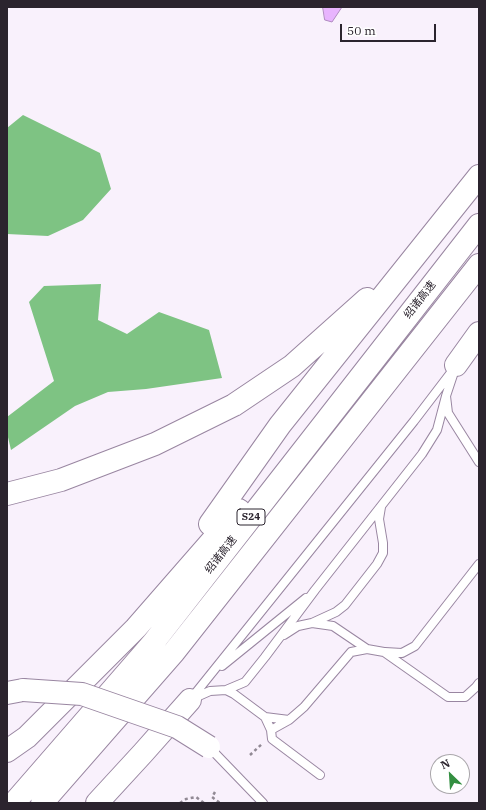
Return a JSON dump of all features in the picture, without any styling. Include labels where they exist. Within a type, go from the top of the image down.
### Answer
[{"type":"highway","points":[[7,494],[61,480],[155,444],[234,405],[292,366],[363,303],[474,182]]},
{"type":"highway","points":[[136,628],[280,425],[474,182]]},
{"type":"highway","points":[[7,752],[27,737],[136,628],[232,518],[479,223]]},
{"type":"highway","name":"绍诸高速","points":[[14,803],[153,643],[479,223]]},
{"type":"highway","name":"绍诸高速","points":[[42,803],[174,652],[479,265]]},
{"type":"highway","points":[[456,365],[479,333]]},
{"type":"highway","points":[[15,692],[82,694],[177,727],[209,747]]},
{"type":"highway","points":[[96,803],[190,700]]},
{"type":"lane","points":[[190,700],[210,691],[226,690],[245,682],[422,454],[437,430],[456,365]]},
{"type":"lane","points":[[190,700],[414,421],[456,365]]},
{"type":"lane","points":[[446,396],[448,413],[479,462]]},
{"type":"lane","points":[[279,639],[298,626],[312,623],[336,612],[345,605],[377,564],[383,553],[384,543],[379,519],[381,506]]},
{"type":"lane","points":[[271,734],[304,707],[350,652],[367,649],[402,653],[415,646],[479,564]]},
{"type":"lane","points":[[209,677],[316,590]]},
{"type":"lane","points":[[312,623],[333,626],[367,649]]},
{"type":"lane","points":[[384,652],[448,697],[465,696],[479,684]]},
{"type":"lane","points":[[226,690],[265,716],[289,720]]},
{"type":"lane","points":[[265,716],[271,734],[320,776]]},
{"type":"lane","points":[[209,747],[262,803]]},
{"type":"path","points":[[250,755],[271,734]]},
{"type":"path","points":[[215,792],[212,797],[220,803]]},
{"type":"path","points":[[180,803],[186,799],[196,797],[204,803]]},
{"type":"green space","points":[[23,115],[100,153],[111,189],[83,220],[48,236],[7,234],[7,128]]},
{"type":"green space","points":[[101,284],[98,320],[127,334],[159,312],[209,330],[222,378],[146,389],[108,392],[75,406],[11,450],[7,433],[7,417],[54,381],[29,302],[44,286]]},
{"type":"shaded area","points":[[323,7],[342,7],[332,22],[325,20]]}]
